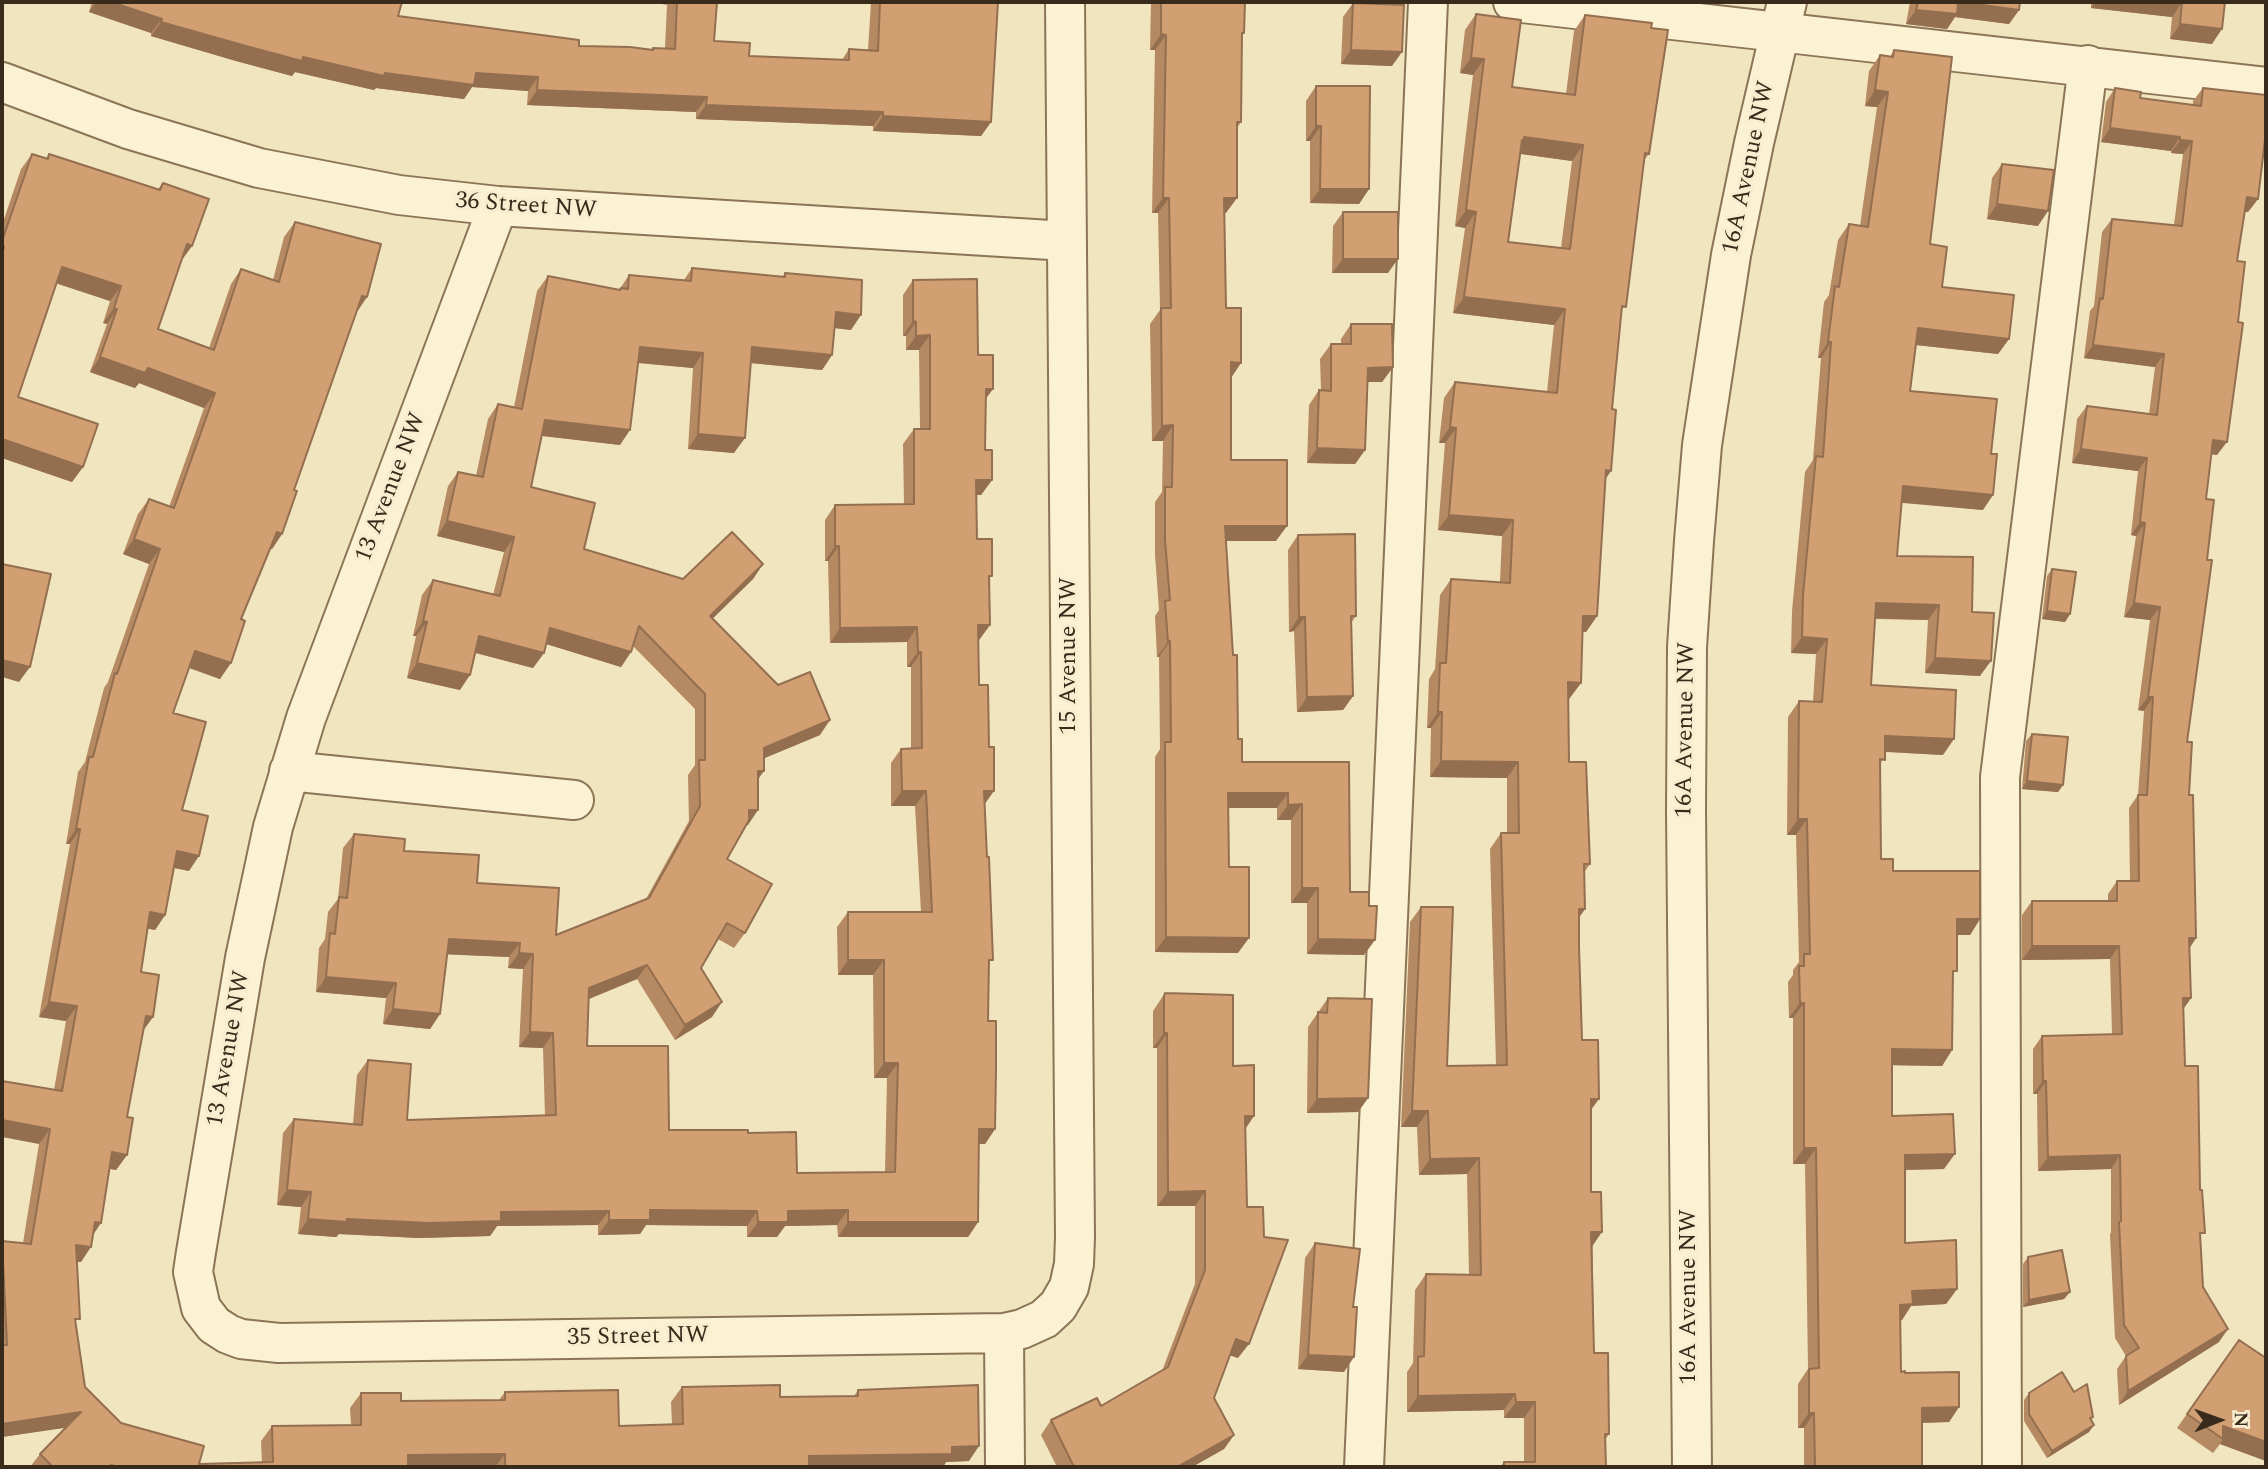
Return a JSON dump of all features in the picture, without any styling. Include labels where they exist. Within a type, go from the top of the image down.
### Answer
[{"type":"street","name":"15 Avenue NW","points":[[1058,1306],[1069,1287],[1074,1264],[1075,1237],[1065,2]]},
{"type":"street","points":[[1364,1467],[1428,2]]},
{"type":"street","points":[[1513,2],[1783,17],[2088,65],[2266,87]]},
{"type":"street","name":"16A Avenue NW","points":[[1692,1467],[1686,810],[1688,634],[1702,445],[1717,343],[1731,255],[1783,17]]},
{"type":"street","points":[[2002,1467],[2000,777],[2088,65]]},
{"type":"street","name":"36 Street NW","points":[[2,82],[128,129],[259,167],[399,195],[498,206],[1067,241]]},
{"type":"street","name":"13 Avenue NW","points":[[214,1325],[201,1308],[193,1272],[245,958],[274,827],[289,771],[321,674],[498,206]]},
{"type":"street","points":[[289,771],[574,800]]},
{"type":"street","name":"35 Street NW","points":[[214,1325],[241,1339],[279,1343],[1004,1333],[1022,1329],[1044,1319],[1058,1306]]},
{"type":"street","points":[[1004,1333],[1005,1467]]},
{"type":"building","points":[[111,2],[402,2],[398,16],[579,40],[579,46],[653,50],[675,49],[677,2],[717,2],[714,41],[750,43],[749,56],[849,60],[849,49],[878,51],[880,2],[998,2],[991,122],[883,116],[883,112],[706,105],[707,97],[537,90],[538,77],[476,73],[474,85],[385,73],[384,76],[303,57],[302,61],[246,46],[161,22],[162,19]]},
{"type":"building","points":[[1161,2],[1245,2],[1241,122],[1237,122],[1237,198],[1224,198],[1226,308],[1241,308],[1241,363],[1231,362],[1231,460],[1287,460],[1287,526],[1225,526],[1233,655],[1237,655],[1238,739],[1242,739],[1242,762],[1349,762],[1350,892],[1369,892],[1369,906],[1377,906],[1375,940],[1318,939],[1318,888],[1302,888],[1302,804],[1288,805],[1288,793],[1228,793],[1229,867],[1249,867],[1249,938],[1166,937],[1165,742],[1171,742],[1170,641],[1168,642],[1165,601],[1170,600],[1165,540],[1165,487],[1172,487],[1173,425],[1162,426],[1161,308],[1171,308],[1169,198],[1163,198],[1166,35],[1161,34]]},
{"type":"building","points":[[1918,2],[1958,2],[1957,14],[1916,10]]},
{"type":"building","points":[[1961,2],[2020,2],[2019,10]]},
{"type":"building","points":[[2182,2],[2225,2],[2222,29],[2180,24]]},
{"type":"building","points":[[1353,3],[1404,5],[1402,52],[1351,50]]},
{"type":"building","points":[[1476,14],[1521,20],[1512,87],[1575,95],[1585,15],[1652,23],[1651,28],[1668,30],[1649,154],[1645,153],[1626,307],[1622,306],[1612,409],[1616,410],[1611,471],[1606,470],[1597,616],[1583,616],[1581,683],[1568,682],[1569,762],[1586,762],[1590,864],[1584,864],[1585,909],[1579,909],[1579,946],[1582,1040],[1598,1040],[1599,1099],[1591,1099],[1591,1192],[1601,1192],[1602,1232],[1591,1232],[1594,1353],[1608,1353],[1609,1434],[1605,1434],[1606,1467],[1504,1467],[1504,1462],[1535,1462],[1535,1402],[1516,1402],[1515,1394],[1418,1396],[1418,1357],[1424,1356],[1426,1274],[1481,1275],[1479,1158],[1430,1159],[1428,1111],[1412,1111],[1421,907],[1453,907],[1447,1066],[1507,1065],[1501,833],[1519,833],[1518,762],[1441,761],[1442,712],[1438,712],[1440,663],[1446,663],[1451,579],[1510,583],[1513,520],[1449,515],[1456,428],[1450,427],[1455,382],[1557,393],[1565,309],[1464,297],[1476,212],[1466,210],[1484,59],[1471,58]],"holes":[[[1524,137],[1583,145],[1570,249],[1508,242]]]},
{"type":"building","points":[[1894,50],[1952,57],[1930,244],[1947,247],[1942,287],[2014,295],[2009,339],[1918,328],[1910,391],[1997,399],[1991,454],[1997,454],[1993,495],[1903,486],[1897,556],[1973,557],[1972,612],[1994,613],[1991,661],[1935,658],[1939,605],[1876,603],[1871,685],[1956,690],[1954,739],[1885,736],[1885,760],[1880,759],[1881,859],[1893,859],[1893,871],[1980,871],[1980,919],[1957,919],[1952,1050],[1892,1049],[1892,1116],[1953,1114],[1955,1154],[1905,1155],[1905,1243],[1956,1240],[1957,1289],[1912,1291],[1913,1304],[1900,1305],[1901,1372],[1959,1372],[1959,1407],[1922,1408],[1922,1467],[1815,1467],[1814,1413],[1809,1413],[1809,1369],[1819,1368],[1816,1148],[1804,1148],[1804,1003],[1800,1003],[1799,966],[1804,966],[1804,954],[1810,954],[1807,819],[1798,819],[1799,701],[1822,702],[1827,639],[1802,637],[1803,595],[1816,456],[1823,457],[1831,342],[1828,342],[1835,286],[1839,287],[1849,224],[1868,227],[1888,92],[1875,90],[1880,55],[1893,57]]},
{"type":"building","points":[[1316,86],[1370,86],[1369,189],[1320,189],[1321,126],[1316,126]]},
{"type":"building","points":[[2115,88],[2141,92],[2140,98],[2201,106],[2203,88],[2266,95],[2266,131],[2258,199],[2247,197],[2237,261],[2245,262],[2238,322],[2243,323],[2227,442],[2213,440],[2206,499],[2214,500],[2207,560],[2212,560],[2187,742],[2192,742],[2189,795],[2193,795],[2196,938],[2189,938],[2191,998],[2183,998],[2185,1066],[2198,1066],[2200,1190],[2205,1233],[2200,1233],[2203,1287],[2228,1329],[2128,1391],[2126,1356],[2139,1348],[2124,1325],[2119,1222],[2120,1155],[2048,1157],[2042,1036],[2122,1034],[2119,946],[2032,946],[2032,901],[2117,901],[2117,881],[2139,881],[2138,795],[2147,795],[2153,697],[2148,697],[2160,607],[2134,603],[2145,523],[2140,522],[2147,458],[2081,449],[2087,406],[2157,415],[2164,354],[2093,345],[2100,298],[2103,299],[2112,219],[2182,226],[2192,141],[2110,128]]},
{"type":"building","points":[[32,154],[48,159],[49,154],[160,190],[163,183],[209,199],[192,246],[187,244],[158,329],[214,350],[241,269],[279,282],[295,222],[381,244],[367,297],[362,296],[294,490],[297,491],[282,534],[277,532],[241,619],[245,621],[231,663],[195,651],[173,713],[206,722],[182,810],[208,816],[199,856],[177,851],[165,915],[150,912],[141,972],[159,975],[153,1017],[146,1016],[127,1117],[133,1118],[127,1155],[112,1152],[101,1223],[95,1222],[91,1247],[76,1245],[80,1319],[75,1319],[85,1387],[121,1423],[204,1446],[199,1464],[273,1462],[272,1426],[361,1425],[361,1393],[401,1393],[401,1401],[505,1400],[505,1392],[618,1390],[619,1426],[683,1424],[682,1387],[780,1385],[780,1397],[858,1396],[858,1390],[978,1385],[979,1446],[952,1447],[952,1454],[809,1456],[809,1467],[505,1467],[505,1454],[408,1455],[408,1467],[53,1467],[40,1454],[81,1412],[2,1424],[2,1345],[7,1345],[2,1241],[31,1244],[50,1129],[2,1120],[2,1081],[62,1091],[77,1006],[49,1002],[80,829],[76,829],[89,757],[93,757],[115,673],[117,674],[160,549],[134,539],[149,499],[174,508],[215,393],[148,368],[145,373],[100,357],[117,309],[114,308],[121,286],[62,267],[18,397],[98,424],[83,467],[5,440],[2,450],[2,241]]},
{"type":"building","points":[[2002,164],[2054,170],[2048,211],[1997,204]]},
{"type":"building","points":[[1343,212],[1398,212],[1398,259],[1343,259]]},
{"type":"building","points":[[692,268],[785,277],[785,273],[862,280],[861,315],[836,312],[832,355],[752,347],[745,438],[698,434],[703,353],[640,347],[630,430],[545,420],[531,487],[595,503],[584,549],[683,579],[732,532],[763,564],[710,616],[778,685],[810,672],[830,720],[764,748],[764,771],[758,771],[758,810],[749,810],[749,820],[727,859],[772,884],[745,933],[727,923],[701,968],[722,1002],[685,1025],[647,965],[589,988],[587,1046],[668,1046],[669,1130],[796,1132],[797,1173],[895,1172],[898,1063],[884,1063],[884,960],[848,960],[848,912],[932,912],[926,791],[902,791],[901,749],[922,748],[921,652],[918,652],[917,627],[840,628],[839,546],[835,546],[835,505],[914,504],[914,429],[930,429],[930,335],[916,336],[916,322],[913,321],[913,280],[977,279],[978,355],[993,355],[993,389],[986,389],[985,450],[992,450],[992,480],[976,480],[977,539],[992,539],[992,576],[989,576],[990,625],[978,625],[979,685],[988,685],[989,747],[994,747],[994,791],[984,791],[993,960],[989,960],[988,1021],[996,1021],[995,1129],[979,1129],[978,1222],[848,1222],[848,1210],[788,1211],[788,1222],[758,1222],[757,1211],[650,1210],[650,1220],[609,1220],[609,1211],[501,1212],[501,1221],[429,1223],[308,1219],[311,1192],[287,1190],[294,1119],[362,1125],[368,1060],[411,1064],[407,1120],[556,1115],[553,1033],[530,1032],[533,954],[519,953],[520,943],[449,939],[440,1014],[393,1009],[396,983],[326,977],[330,933],[335,934],[339,897],[347,898],[354,834],[405,839],[404,851],[479,855],[477,883],[559,888],[556,935],[649,898],[700,806],[699,760],[705,760],[705,694],[639,626],[631,652],[550,628],[544,653],[479,636],[470,675],[417,663],[433,580],[500,596],[514,537],[447,521],[458,472],[483,477],[498,404],[522,409],[548,276],[620,290],[628,289],[629,275],[691,281]]},
{"type":"building","points":[[1351,324],[1392,324],[1393,367],[1368,368],[1365,450],[1317,448],[1319,390],[1331,391],[1331,344],[1351,344]]},
{"type":"building","points":[[1355,534],[1356,616],[1351,616],[1353,696],[1307,697],[1305,617],[1299,617],[1298,535]]},
{"type":"building","points":[[2,564],[51,574],[30,667],[2,660]]},
{"type":"building","points":[[2052,569],[2076,572],[2070,614],[2047,611]]},
{"type":"building","points":[[2032,734],[2068,737],[2063,785],[2027,781]]},
{"type":"building","points":[[1165,993],[1233,995],[1233,1066],[1254,1065],[1254,1116],[1245,1116],[1247,1207],[1263,1207],[1264,1237],[1288,1240],[1249,1344],[1236,1339],[1214,1398],[1234,1435],[1177,1467],[1074,1467],[1051,1420],[1097,1398],[1101,1406],[1168,1367],[1205,1270],[1205,1191],[1168,1192]]},
{"type":"building","points":[[1328,998],[1372,999],[1368,1098],[1317,1099],[1318,1012],[1327,1013]]},
{"type":"building","points":[[1315,1243],[1360,1249],[1353,1307],[1357,1307],[1354,1357],[1308,1355]]},
{"type":"building","points":[[2062,1250],[2070,1292],[2029,1300],[2028,1257]]},
{"type":"building","points":[[2239,1340],[2266,1358],[2266,1442],[2223,1426],[2223,1439],[2187,1414]]},
{"type":"building","points":[[2062,1372],[2074,1392],[2087,1384],[2093,1417],[2090,1418],[2094,1425],[2052,1451],[2029,1414],[2029,1393]]}]
